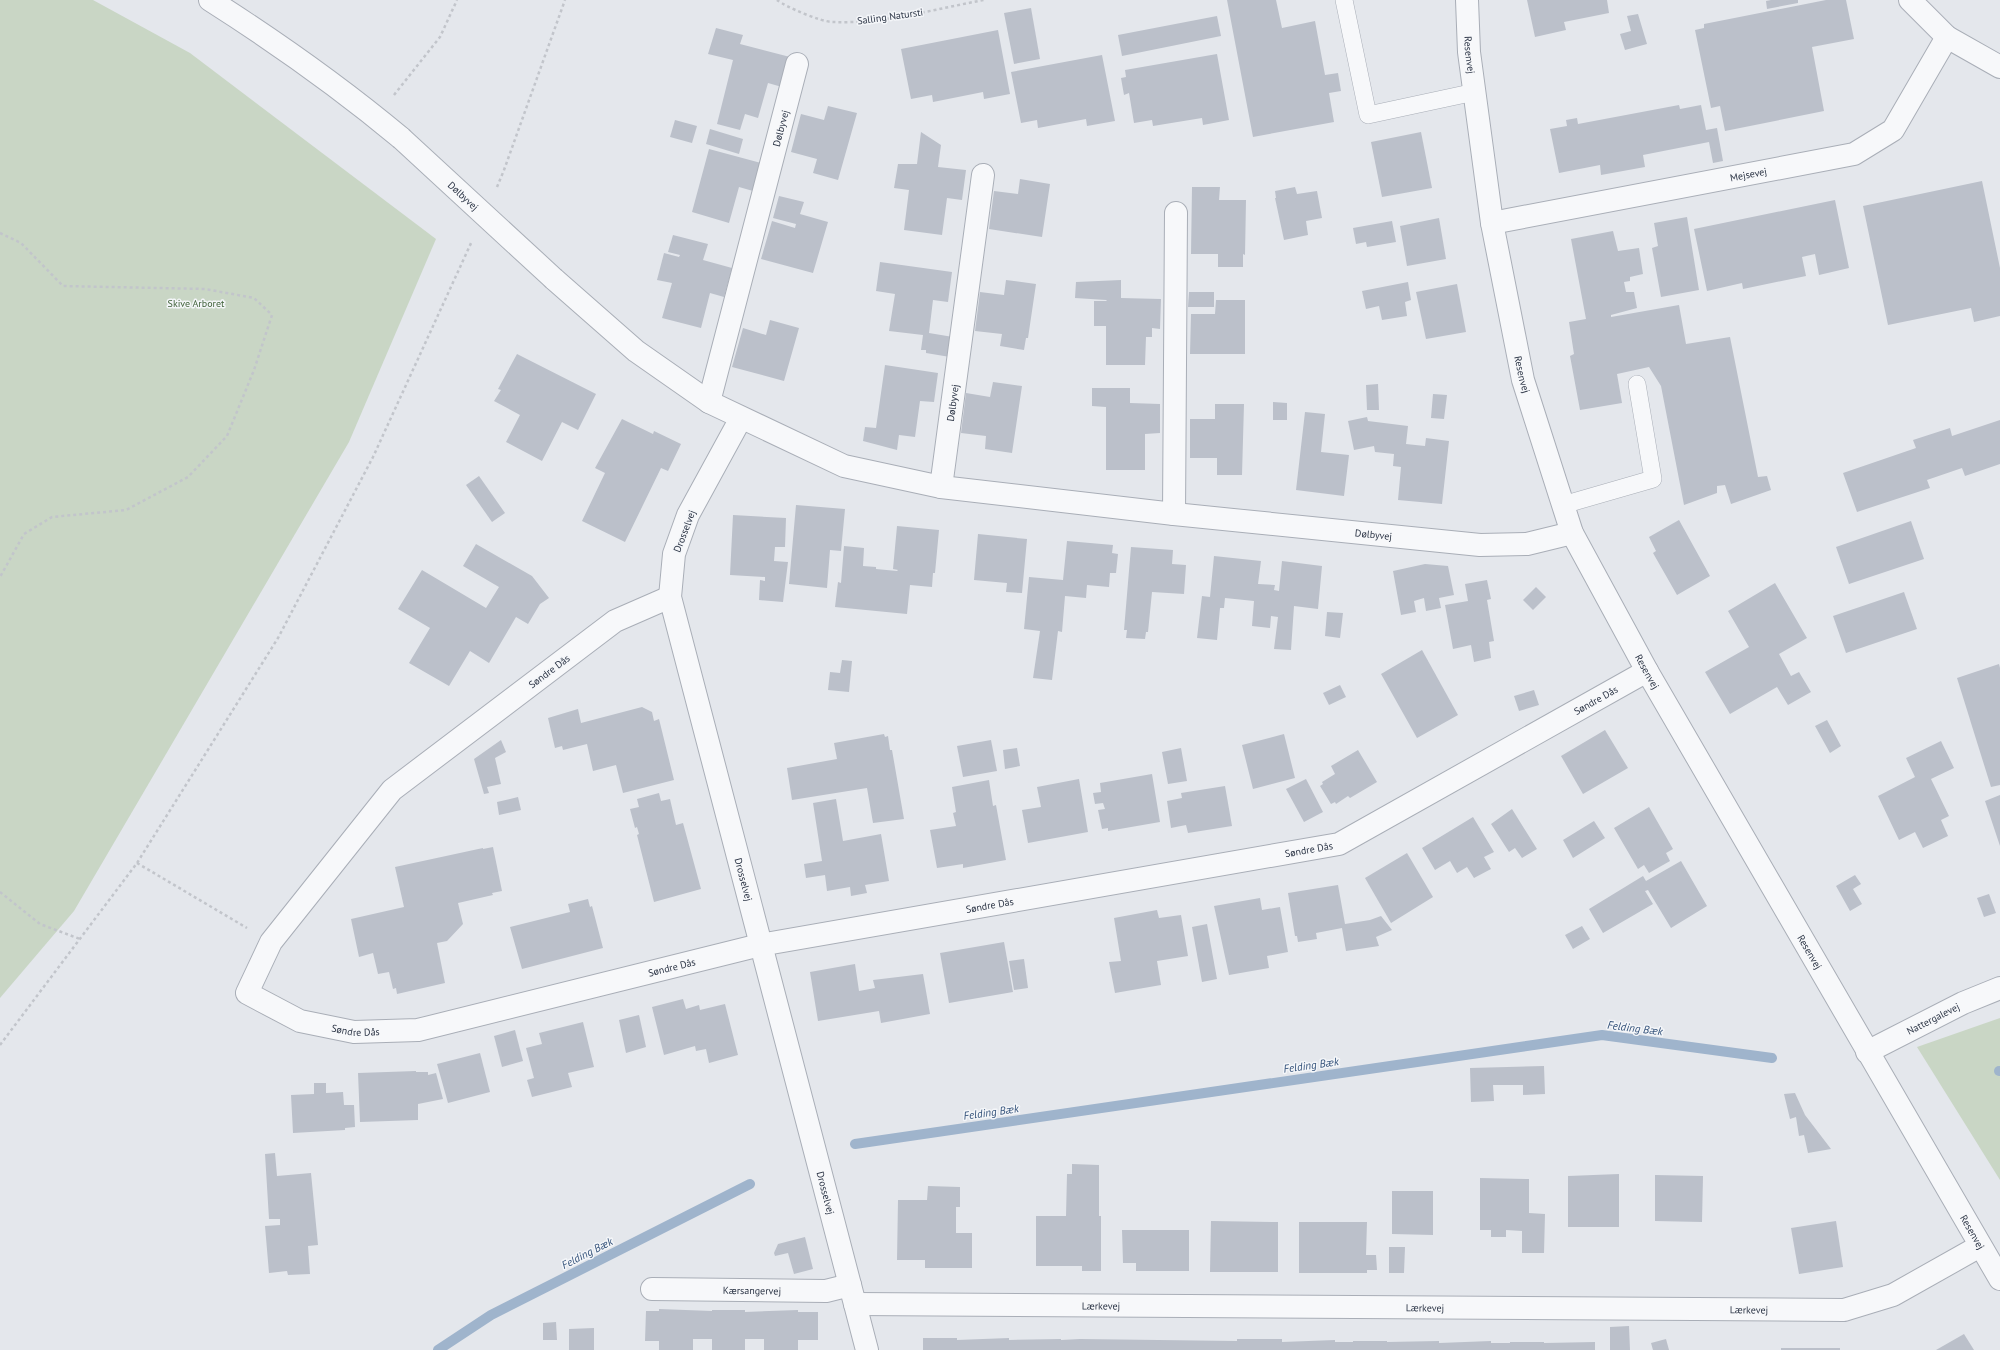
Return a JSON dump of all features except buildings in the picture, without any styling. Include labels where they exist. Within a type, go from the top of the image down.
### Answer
[{"type":"street","name":"Dølbyvej","points":[[210,0],[268,37],[401,138],[554,279],[636,351],[708,402],[844,466],[941,488],[1174,514],[1480,545],[1527,544],[1572,533]]},
{"type":"street","name":"Resenvej","points":[[1467,0],[1469,52],[1492,224],[1523,380],[1572,533],[1647,671],[2000,1279]]},
{"type":"street","points":[[1910,0],[1947,37],[2000,66]]},
{"type":"street","name":"Mejsevej","points":[[1492,224],[1854,154],[1893,130],[1947,37]]},
{"type":"street","name":"Dølbyvej","points":[[708,402],[797,64]]},
{"type":"street","name":"Dølbyvej","points":[[941,488],[983,175]]},
{"type":"street","points":[[1174,514],[1176,213]]},
{"type":"street","name":"Drosselvej","points":[[741,418],[688,515],[674,554],[670,597],[867,1350]]},
{"type":"street","name":"Søndre Dås","points":[[670,597],[614,621],[392,790],[271,942],[247,993],[300,1021],[354,1032],[418,1030],[760,945],[1339,844],[1647,671]]},
{"type":"street","name":"Nattergalevej","points":[[1867,1052],[1963,1003],[2000,988]]},
{"type":"street","name":"Lærkevej","points":[[853,1295],[1844,1310],[1893,1295],[1980,1246]]},
{"type":"street","name":"Kærsangervej","points":[[652,1288],[826,1291],[853,1295]]},
{"type":"lane","points":[[1344,0],[1368,115],[1475,92]]},
{"type":"lane","points":[[1563,505],[1653,479],[1637,384]]},
{"type":"path","points":[[376,118],[440,37],[457,0]]},
{"type":"path","points":[[494,192],[504,170],[566,0]]},
{"type":"path","name":"Salling Natursti","points":[[777,0],[784,6],[831,22],[871,21],[984,0]]},
{"type":"path","points":[[0,233],[21,244],[63,286],[205,289],[254,298],[272,316],[254,370],[227,436],[188,477],[126,510],[52,517],[24,534],[0,577]]},
{"type":"path","points":[[0,1045],[137,863],[278,638],[372,457],[475,235]]},
{"type":"path","points":[[137,863],[271,942]]},
{"type":"path","points":[[0,892],[40,924],[80,939]]},
{"type":"green space","name":"Skive Arboret","points":[[0,0],[93,0],[190,53],[436,239],[349,442],[74,911],[0,998]]},
{"type":"green space","points":[[2000,1018],[2000,1180],[1917,1047]]},
{"type":"waterway","name":"Felding Bæk","points":[[855,1144],[1602,1035],[1772,1058]]},
{"type":"waterway","name":"Felding Bæk","points":[[438,1350],[491,1315],[750,1184]]}]
